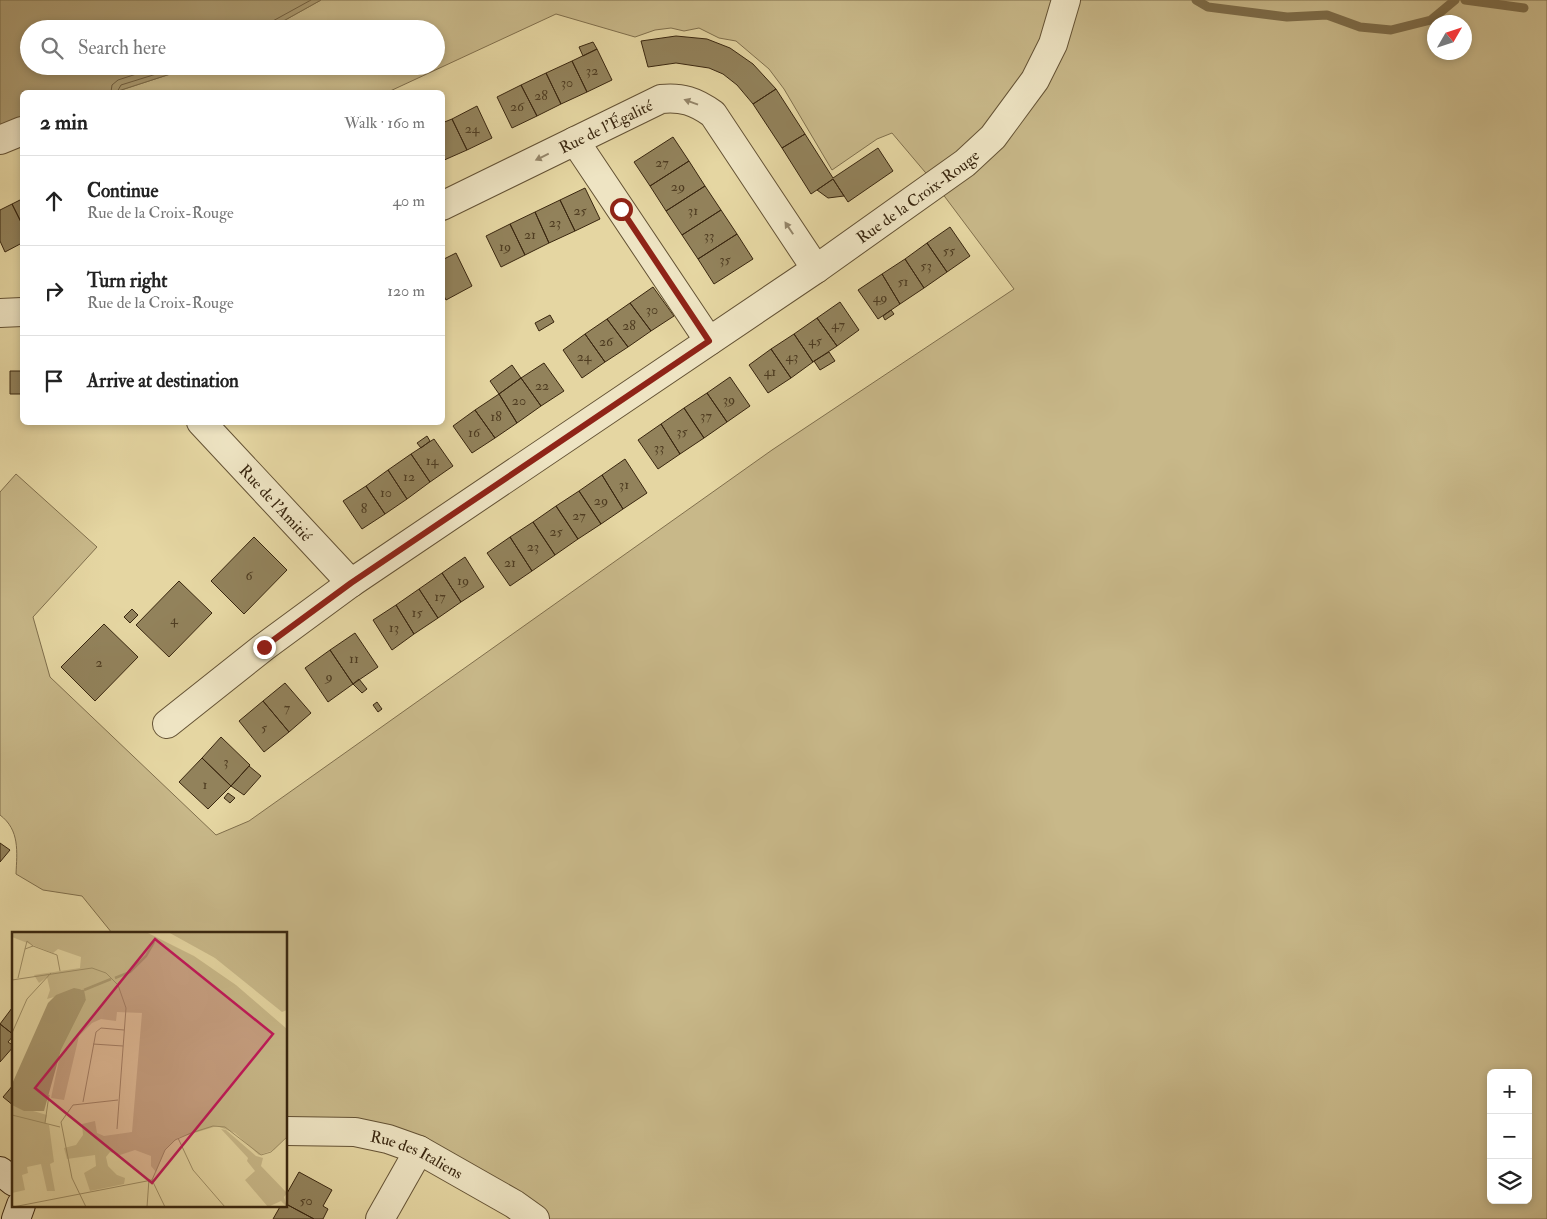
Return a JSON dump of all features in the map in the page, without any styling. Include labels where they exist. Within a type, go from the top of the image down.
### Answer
[{"type":"street","name":"Rue de la Croix-Rouge","points":[[167,724],[351,583],[816,269],[942,180],[993,137],[1035,80],[1053,44],[1066,0]]},
{"type":"street","name":"Rue de l'Égalité","points":[[445,205],[661,99],[676,97],[691,100],[712,114],[816,269]]},
{"type":"street","points":[[0,140],[20,131]]},
{"type":"street","points":[[575,141],[709,341]]},
{"type":"street","points":[[0,314],[20,312]]},
{"type":"street","name":"Rue de l'Amitié","points":[[204,425],[351,583]]},
{"type":"street","name":"Rue des Italiens","points":[[288,1131],[373,1134],[419,1150],[514,1204],[535,1219]]},
{"type":"street","points":[[380,1219],[419,1150]]},
{"type":"shaded area","points":[[321,0],[1547,0],[1547,1219],[535,1219],[419,1150],[288,1131],[288,932],[111,932],[82,896],[43,890],[16,874],[17,850],[14,834],[11,827],[0,815],[0,492],[16,474],[97,547],[33,617],[50,677],[216,835],[249,821],[772,450],[1014,289],[936,185],[892,133],[877,139],[832,170],[784,89],[769,69],[736,41],[719,38],[699,28],[684,31],[671,28],[655,30],[635,37],[556,14],[445,66],[445,20],[285,20]]},
{"type":"shaded area","points":[[167,75],[425,75],[392,90],[121,90]]},
{"type":"water","points":[[0,0],[321,0],[285,20],[20,20],[20,75],[167,75],[121,90],[20,90],[20,123],[0,129]]},
{"type":"building","points":[[676,36],[707,39],[730,48],[753,64],[776,89],[753,104],[737,85],[723,74],[709,68],[676,63],[648,67],[641,41]]},
{"type":"building","points":[[593,42],[597,49],[583,56],[579,47]]},
{"type":"building","points":[[597,49],[612,80],[587,92],[572,61]]},
{"type":"building","points":[[572,61],[587,92],[561,104],[546,73]]},
{"type":"building","points":[[546,73],[561,104],[537,116],[521,85]]},
{"type":"building","points":[[521,85],[537,116],[512,128],[497,97]]},
{"type":"building","points":[[776,89],[805,134],[782,148],[753,104]]},
{"type":"building","points":[[477,106],[492,138],[467,150],[452,119]]},
{"type":"building","points":[[452,119],[467,150],[445,160],[445,122]]},
{"type":"building","points":[[805,134],[833,178],[878,148],[893,171],[848,202],[833,179],[811,194],[782,148]]},
{"type":"building","points":[[673,137],[689,161],[650,186],[634,162]]},
{"type":"building","points":[[689,161],[705,186],[666,211],[650,186]]},
{"type":"building","points":[[833,179],[844,196],[828,198],[817,190]]},
{"type":"building","points":[[705,186],[721,210],[682,235],[666,211]]},
{"type":"building","points":[[585,188],[600,219],[575,231],[560,200]]},
{"type":"building","points":[[20,200],[20,220],[12,204]]},
{"type":"building","points":[[560,200],[575,231],[549,243],[535,212]]},
{"type":"building","points":[[12,204],[20,220],[20,244],[5,252],[0,241],[0,210]]},
{"type":"building","points":[[721,210],[737,234],[698,259],[682,235]]},
{"type":"building","points":[[535,212],[549,243],[525,255],[510,224]]},
{"type":"building","points":[[510,224],[525,255],[501,267],[486,236]]},
{"type":"building","points":[[950,227],[970,256],[947,272],[927,243]]},
{"type":"building","points":[[737,234],[753,259],[714,284],[698,259]]},
{"type":"building","points":[[927,243],[947,272],[924,288],[905,259]]},
{"type":"building","points":[[456,253],[472,286],[446,300],[445,298],[445,258]]},
{"type":"building","points":[[905,259],[924,288],[900,304],[882,274]]},
{"type":"building","points":[[882,274],[900,304],[878,319],[858,290]]},
{"type":"building","points":[[653,287],[674,316],[651,331],[630,303]]},
{"type":"building","points":[[840,302],[859,330],[837,346],[817,318]]},
{"type":"building","points":[[630,303],[651,331],[628,347],[607,319]]},
{"type":"building","points":[[891,310],[894,314],[885,320],[883,316]]},
{"type":"building","points":[[550,315],[554,322],[539,331],[535,323]]},
{"type":"building","points":[[817,318],[837,346],[813,362],[794,334]]},
{"type":"building","points":[[607,319],[628,347],[605,362],[585,334]]},
{"type":"building","points":[[585,334],[605,362],[582,378],[563,350]]},
{"type":"building","points":[[794,334],[813,362],[791,378],[771,349]]},
{"type":"building","points":[[771,349],[791,378],[768,393],[749,365]]},
{"type":"building","points":[[829,352],[835,361],[820,370],[814,361]]},
{"type":"building","points":[[544,363],[564,391],[541,406],[521,378]]},
{"type":"building","points":[[512,365],[521,378],[499,394],[490,381]]},
{"type":"building","points":[[10,371],[20,371],[20,394],[10,394]]},
{"type":"building","points":[[730,377],[750,406],[727,422],[707,393]]},
{"type":"building","points":[[521,378],[541,406],[517,423],[499,394]]},
{"type":"building","points":[[707,393],[727,422],[704,438],[684,408]]},
{"type":"building","points":[[499,394],[517,423],[495,438],[475,410]]},
{"type":"building","points":[[684,408],[704,438],[680,454],[661,424]]},
{"type":"building","points":[[475,410],[495,438],[472,453],[453,426]]},
{"type":"building","points":[[661,424],[680,454],[658,469],[638,440]]},
{"type":"building","points":[[427,436],[430,441],[421,448],[417,443]]},
{"type":"building","points":[[434,439],[453,466],[430,482],[411,454]]},
{"type":"building","points":[[411,454],[430,482],[407,499],[388,470]]},
{"type":"building","points":[[625,459],[647,493],[623,509],[602,475]]},
{"type":"building","points":[[388,470],[407,499],[385,514],[366,486]]},
{"type":"building","points":[[602,475],[623,509],[601,524],[579,491]]},
{"type":"building","points":[[366,486],[385,514],[362,529],[343,501]]},
{"type":"building","points":[[579,491],[601,524],[578,539],[556,506]]},
{"type":"building","points":[[556,506],[578,539],[555,555],[533,522]]},
{"type":"building","points":[[533,522],[555,555],[532,571],[510,537]]},
{"type":"building","points":[[254,537],[287,570],[244,614],[211,581]]},
{"type":"building","points":[[510,537],[532,571],[510,586],[487,553]]},
{"type":"building","points":[[465,557],[484,587],[461,602],[442,573]]},
{"type":"building","points":[[442,573],[461,602],[438,618],[419,589]]},
{"type":"building","points":[[179,581],[212,613],[169,657],[136,625]]},
{"type":"building","points":[[419,589],[438,618],[414,634],[396,605]]},
{"type":"building","points":[[396,605],[414,634],[392,650],[373,620]]},
{"type":"building","points":[[132,609],[138,615],[130,623],[124,617]]},
{"type":"building","points":[[104,624],[138,657],[95,701],[61,667]]},
{"type":"building","points":[[355,633],[378,667],[353,684],[330,650]]},
{"type":"building","points":[[330,650],[353,684],[328,702],[305,668]]},
{"type":"building","points":[[359,679],[367,689],[362,693],[353,684]]},
{"type":"building","points":[[285,683],[311,713],[289,732],[263,701]]},
{"type":"building","points":[[263,701],[289,732],[264,752],[239,721]]},
{"type":"building","points":[[377,702],[382,709],[378,712],[373,705]]},
{"type":"building","points":[[221,737],[250,765],[231,786],[202,758]]},
{"type":"building","points":[[202,758],[231,786],[208,809],[179,782]]},
{"type":"building","points":[[249,766],[261,776],[244,795],[231,786]]},
{"type":"building","points":[[228,793],[235,798],[230,803],[224,798]]},
{"type":"building","points":[[0,843],[10,850],[0,862]]},
{"type":"building","points":[[12,1008],[12,1033],[0,1024]]},
{"type":"building","points":[[0,1024],[12,1033],[12,1037],[8,1042],[12,1045],[12,1048],[0,1062]]},
{"type":"building","points":[[12,1086],[12,1104],[3,1097]]},
{"type":"building","points":[[299,1172],[332,1190],[323,1206],[328,1209],[323,1219],[314,1219],[288,1205],[288,1191]]},
{"type":"building","points":[[288,1205],[314,1219],[273,1219],[280,1206]]},
{"type":"waterway","points":[[1196,0],[1208,7],[1287,17],[1327,15],[1360,27],[1391,30],[1431,20],[1455,0]]},
{"type":"waterway","points":[[1465,0],[1524,8]]},
{"type":"route","points":[[264,647],[351,583],[709,341],[621,209]]}]
